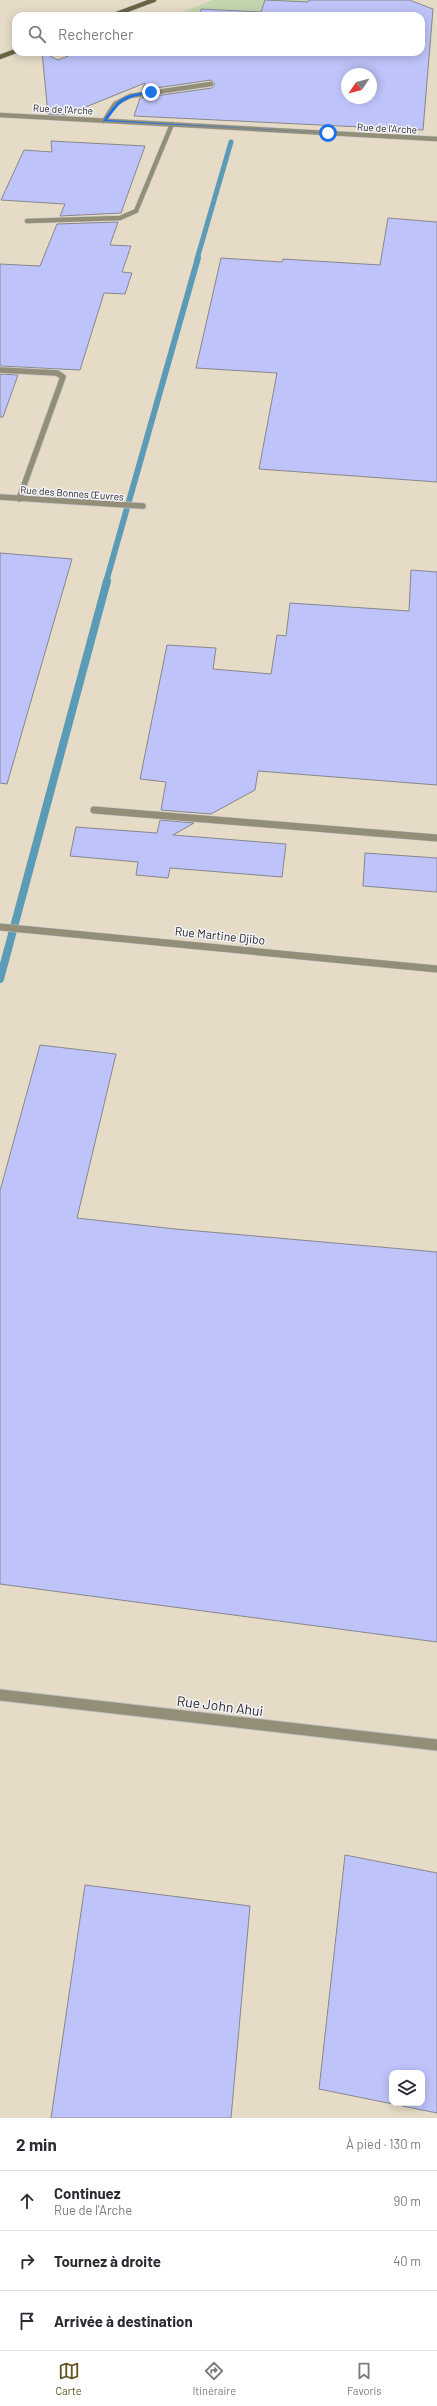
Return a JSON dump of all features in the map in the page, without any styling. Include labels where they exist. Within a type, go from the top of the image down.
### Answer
[{"type":"main road","points":[[122,12],[154,0]]},
{"type":"main road","points":[[0,57],[12,52]]},
{"type":"street","points":[[104,121],[115,104],[130,96],[211,84]]},
{"type":"street","name":"Rue de l'Arche","points":[[0,115],[437,140]]},
{"type":"street","points":[[27,221],[120,218],[136,211],[172,124]]},
{"type":"street","points":[[0,370],[57,373],[63,377],[19,498]]},
{"type":"street","name":"Rue des Bonnes Œuvres","points":[[0,497],[143,506]]},
{"type":"street","points":[[94,810],[437,838]]},
{"type":"street","name":"Rue Martine Djibo","points":[[0,927],[437,969]]},
{"type":"street","name":"Rue John Ahui","points":[[0,1695],[437,1745]]},
{"type":"shaded area","points":[[0,0],[437,0],[437,2118],[0,2118]]},
{"type":"green space","points":[[213,0],[309,0],[305,12],[245,12],[201,9],[200,12],[182,12]]},
{"type":"building","points":[[265,0],[308,2],[309,0],[409,0],[433,9],[423,130],[134,116],[140,98],[212,88],[215,84],[211,80],[142,90],[145,83],[66,115],[48,114],[42,56],[50,56],[58,60],[68,56],[425,56],[425,12],[261,12]]},
{"type":"building","points":[[201,9],[261,12],[200,12]]},
{"type":"building","points":[[51,141],[145,146],[121,213],[60,216],[65,204],[1,200],[24,150],[52,152]]},
{"type":"building","points":[[388,218],[437,222],[437,482],[259,469],[277,373],[196,368],[221,258],[282,262],[283,259],[380,265]]},
{"type":"building","points":[[118,222],[110,245],[131,246],[122,272],[132,273],[125,294],[104,293],[80,370],[0,366],[0,264],[40,266],[57,224]]},
{"type":"building","points":[[0,374],[18,375],[3,417],[0,417]]},
{"type":"building","points":[[0,553],[72,559],[7,784],[0,783]]},
{"type":"building","points":[[411,570],[437,572],[437,785],[258,771],[255,790],[211,814],[161,810],[166,782],[140,779],[167,645],[216,648],[213,669],[271,674],[277,635],[286,636],[290,603],[409,611]]},
{"type":"building","points":[[160,820],[194,823],[173,835],[286,844],[282,877],[170,868],[168,878],[136,875],[138,862],[70,856],[76,827],[157,833]]},
{"type":"building","points":[[365,853],[437,858],[437,892],[363,886]]},
{"type":"building","points":[[40,1045],[116,1054],[77,1218],[175,1229],[437,1252],[437,1642],[0,1584],[0,1191]]},
{"type":"building","points":[[345,1855],[437,1873],[437,2113],[403,2106],[425,2106],[425,2070],[389,2070],[389,2103],[319,2089]]},
{"type":"building","points":[[85,1885],[250,1906],[231,2118],[51,2118]]},
{"type":"waterway","points":[[197,259],[231,142]]},
{"type":"waterway","points":[[106,582],[198,258]]},
{"type":"waterway","points":[[0,979],[107,581]]},
{"type":"route","points":[[151,92],[137,94],[119,101],[115,104],[104,121],[328,133]]}]
